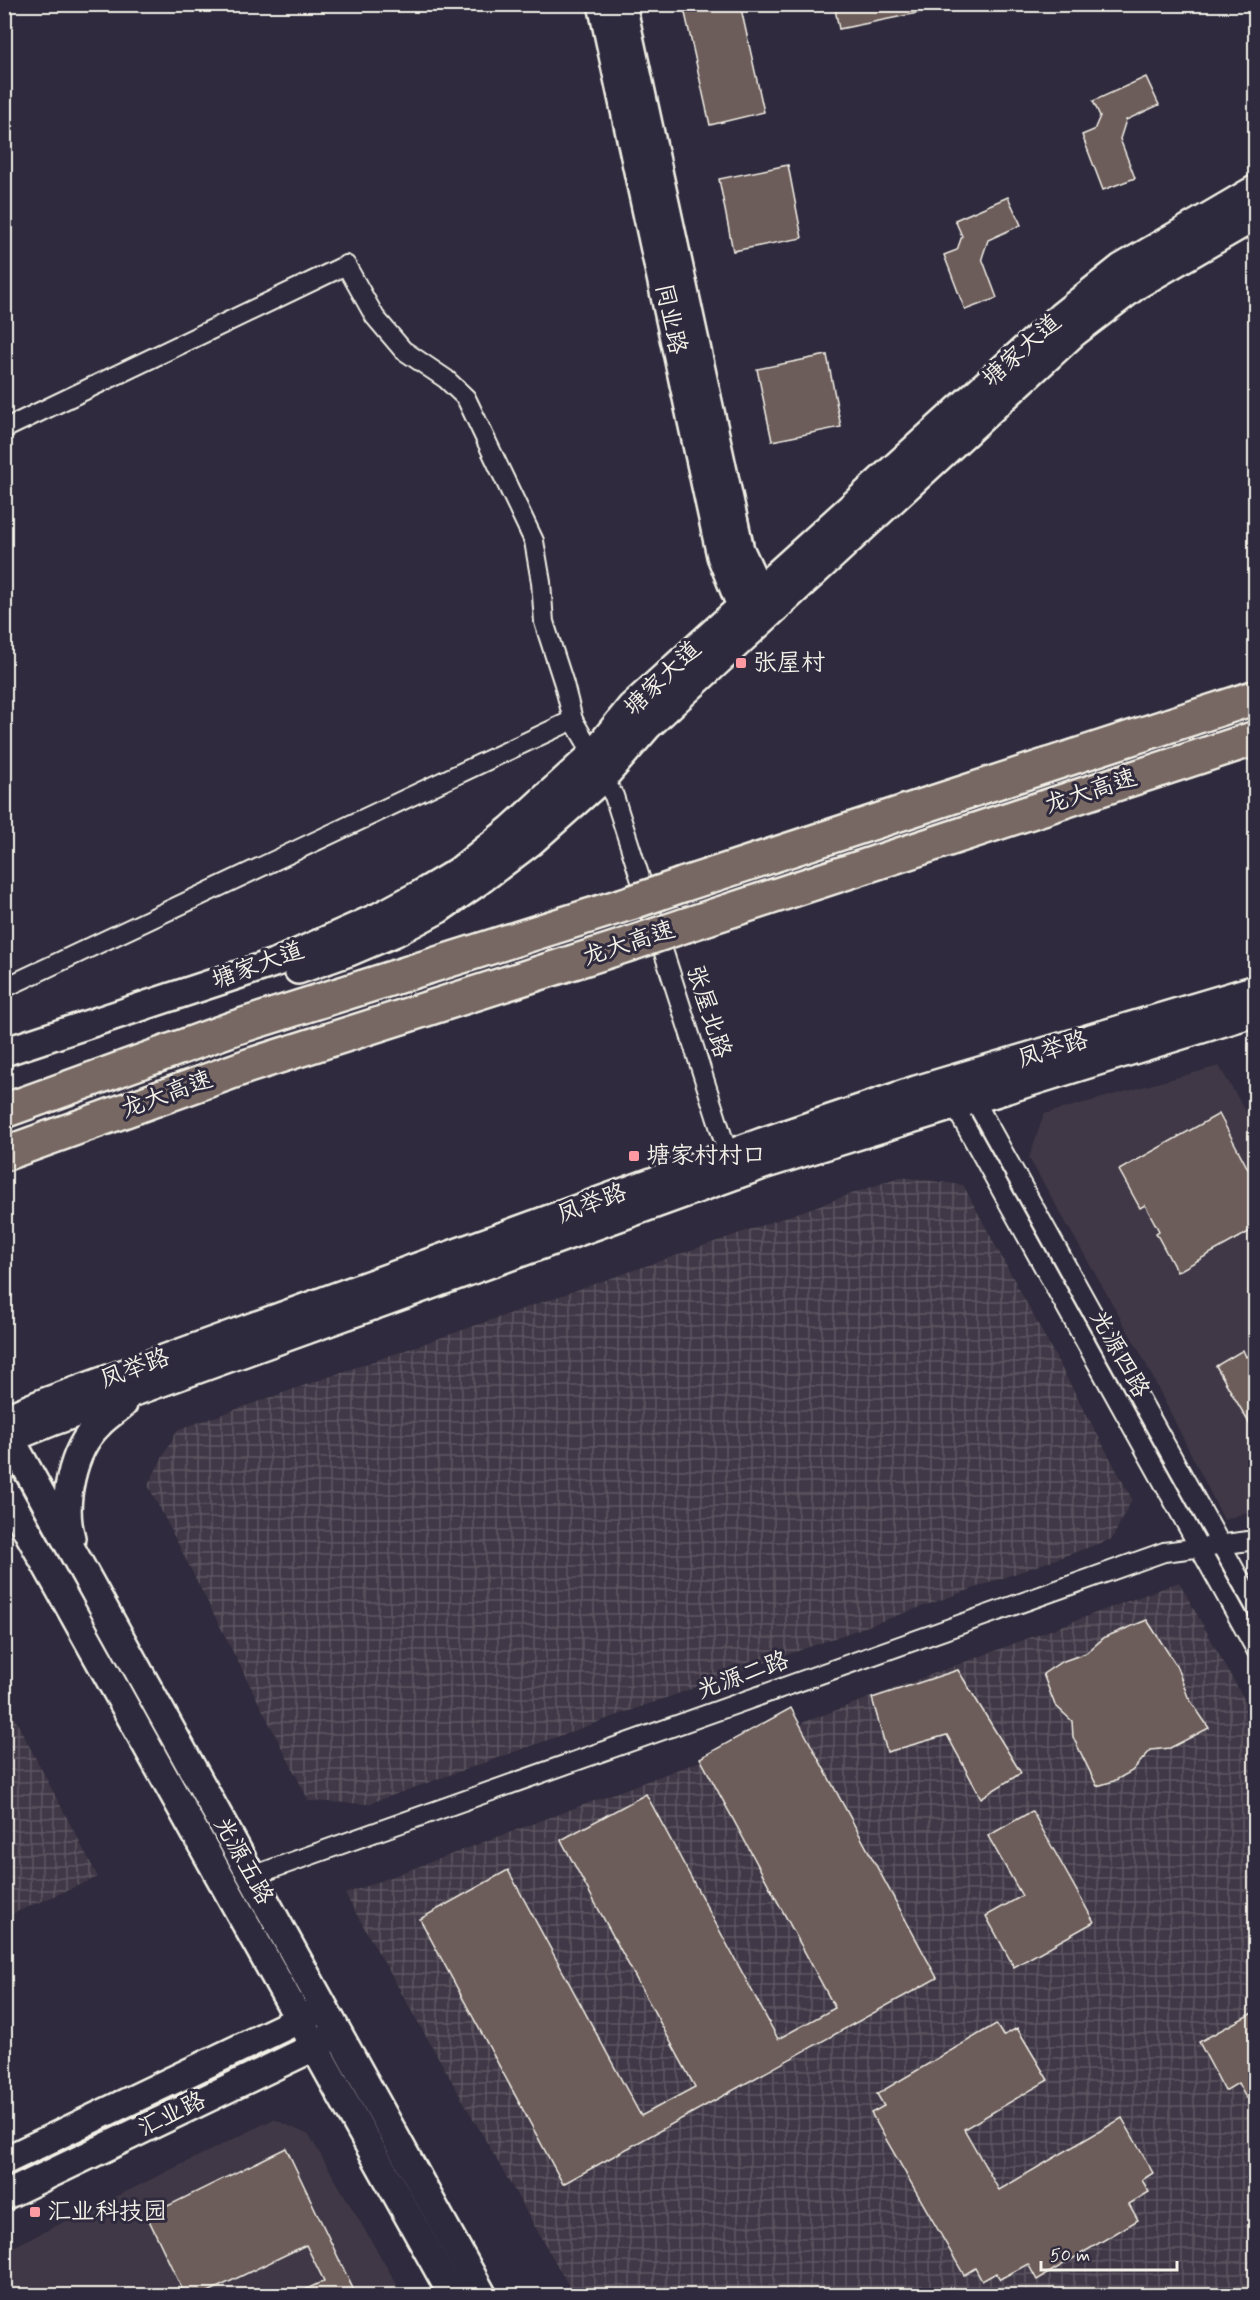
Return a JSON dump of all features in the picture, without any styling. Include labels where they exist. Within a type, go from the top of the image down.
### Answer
[{"type":"highway","name":"龙大高速","points":[[4,1111],[234,1028],[633,902],[1256,697]]},
{"type":"highway","name":"龙大高速","points":[[4,1154],[248,1066],[630,944],[1256,738]]},
{"type":"street","name":"同业路","points":[[602,4],[719,546],[730,583],[759,606]]},
{"type":"street","name":"同业路","points":[[622,4],[740,550],[759,606]]},
{"type":"street","name":"塘家大道","points":[[759,606],[1061,316],[1101,282],[1146,252],[1256,189]]},
{"type":"street","name":"塘家大道","points":[[4,1070],[349,952],[396,932],[439,909],[531,842],[598,766],[631,707],[759,606],[1094,316],[1145,280],[1256,216]]},
{"type":"street","name":"张屋北路","points":[[4,429],[346,266],[375,317],[403,350],[446,379],[466,398],[534,541],[541,582],[544,622],[573,720],[614,796],[728,1154]]},
{"type":"street","points":[[4,988],[573,720]]},
{"type":"street","name":"塘家大道","points":[[4,1052],[278,962],[380,915],[459,871],[511,829],[598,766]]},
{"type":"street","name":"凤举路","points":[[6,1432],[155,1385],[766,1164],[961,1090],[1256,989]]},
{"type":"street","name":"凤举路","points":[[6,1432],[45,1402],[728,1154],[916,1090],[961,1090],[1256,1012]]},
{"type":"street","name":"光源四路","points":[[961,1090],[1256,1608]]},
{"type":"street","name":"光源四路","points":[[961,1090],[1198,1547],[1256,1650]]},
{"type":"street","points":[[79,1562],[70,1532],[67,1497],[75,1461],[96,1426],[123,1404],[155,1385]]},
{"type":"street","name":"光源五路","points":[[6,1432],[483,2295]]},
{"type":"street","name":"光源五路","points":[[4,1489],[453,2295]]},
{"type":"street","name":"光源二路","points":[[252,1876],[1164,1552],[1256,1540]]},
{"type":"street","name":"汇业路","points":[[4,2161],[325,2008]]},
{"type":"street","name":"汇业路","points":[[4,2196],[314,2047],[338,2032]]},
{"type":"shaded area","points":[[1219,1066],[1255,1127],[1255,1509],[1224,1520],[1141,1354],[1029,1158],[1044,1114]]},
{"type":"shaded area","points":[[900,1177],[963,1185],[1132,1499],[1112,1539],[368,1804],[309,1801],[148,1485],[177,1430]]},
{"type":"shaded area","points":[[1179,1582],[1255,1719],[1255,2295],[574,2295],[345,1894]]},
{"type":"shaded area","points":[[4,1698],[98,1877],[5,1917],[4,1917]]},
{"type":"shaded area","name":"汇业科技园","points":[[274,2119],[309,2135],[403,2295],[5,2296],[5,2251]]},
{"type":"building","points":[[683,4],[740,4],[764,112],[710,125]]},
{"type":"building","points":[[834,4],[927,4],[928,11],[839,29]]},
{"type":"building","points":[[1146,77],[1159,105],[1126,120],[1120,139],[1135,178],[1103,190],[1082,135],[1094,130],[1100,116],[1093,101]]},
{"type":"building","points":[[788,165],[802,238],[733,251],[719,179]]},
{"type":"building","points":[[1008,197],[1021,225],[988,240],[982,258],[997,298],[965,310],[944,255],[957,250],[962,236],[955,220]]},
{"type":"building","points":[[827,355],[841,427],[772,441],[757,369]]},
{"type":"building","points":[[1219,1114],[1256,1184],[1256,1228],[1177,1272],[1156,1233],[1159,1231],[1145,1205],[1140,1208],[1119,1170]]},
{"type":"building","points":[[1243,1350],[1246,1357],[1256,1351],[1256,1435],[1216,1366]]},
{"type":"building","points":[[1147,1620],[1176,1665],[1188,1697],[1209,1728],[1170,1748],[1151,1750],[1132,1771],[1114,1781],[1097,1786],[1073,1737],[1072,1721],[1055,1705],[1043,1674],[1061,1662],[1086,1653],[1105,1637]]},
{"type":"building","points":[[958,1670],[1021,1773],[981,1798],[947,1735],[887,1752],[872,1698]]},
{"type":"building","points":[[791,1708],[937,1978],[563,2184],[420,1919],[508,1870],[641,2116],[695,2087],[561,1840],[646,1794],[778,2039],[835,2008],[700,1758]]},
{"type":"building","points":[[1032,1811],[1094,1922],[1014,1967],[986,1916],[1022,1896],[988,1836]]},
{"type":"building","points":[[1256,2011],[1256,2092],[1246,2098],[1238,2083],[1225,2091],[1199,2042]]},
{"type":"building","points":[[996,2024],[1003,2036],[1017,2028],[1048,2080],[964,2129],[999,2190],[1122,2118],[1153,2173],[1142,2180],[1149,2192],[1129,2204],[1138,2220],[1037,2280],[1028,2264],[1000,2279],[996,2273],[982,2281],[975,2268],[964,2275],[871,2113],[884,2106],[877,2094]]},
{"type":"building","points":[[286,2148],[356,2295],[294,2295],[324,2281],[306,2245],[202,2295],[185,2295],[147,2216]]},
{"type":"place","name":"张屋村","points":[[741,663]]},
{"type":"place","name":"塘家村村口","points":[[634,1156]]},
{"type":"place","name":"汇业科技园","points":[[35,2212]]}]
